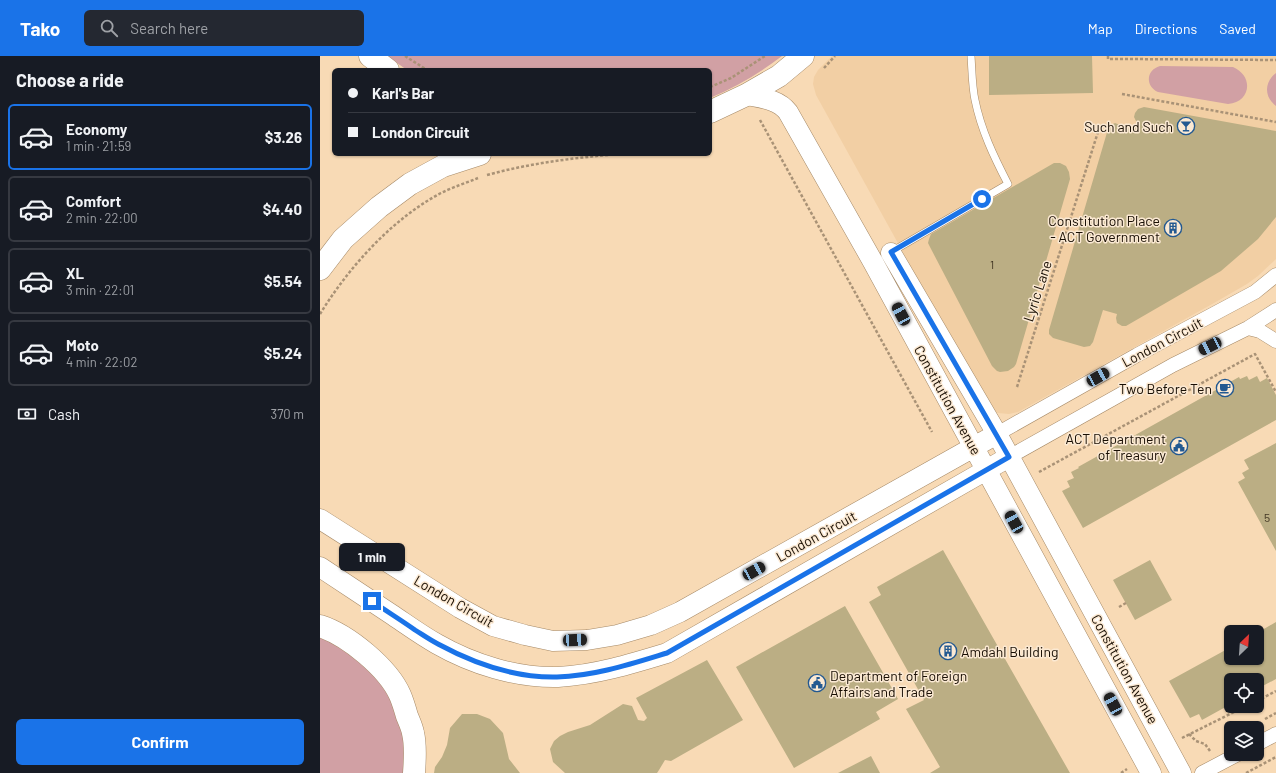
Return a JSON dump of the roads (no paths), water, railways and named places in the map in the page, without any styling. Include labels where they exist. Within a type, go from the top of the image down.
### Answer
[{"type":"highway","points":[[370,56],[385,68]]},
{"type":"highway","points":[[712,111],[746,95],[778,76],[803,56]]},
{"type":"highway","points":[[320,269],[344,239],[379,207],[410,184],[443,166],[474,156]]},
{"type":"highway","points":[[320,626],[329,629],[352,643],[366,654],[384,671],[400,694],[413,733],[415,764],[414,773]]},
{"type":"main road","name":"Constitution Avenue","points":[[746,95],[776,102],[788,112],[873,262],[1151,773]]},
{"type":"main road","name":"Constitution Avenue","points":[[891,252],[997,434],[1181,773]]},
{"type":"main road","name":"London Circuit","points":[[320,519],[460,608],[493,626],[552,641],[587,640],[617,635],[651,625],[680,612],[997,434]]},
{"type":"main road","name":"London Circuit","points":[[320,567],[437,644],[470,660],[504,671],[528,675],[557,677],[584,674],[613,669],[667,653],[1009,457]]},
{"type":"street","name":"London Circuit","points":[[997,434],[1137,355],[1255,292],[1276,275]]},
{"type":"street","name":"London Circuit","points":[[1009,457],[1173,365],[1248,328],[1276,310]]},
{"type":"street","points":[[1248,328],[1260,331],[1276,341]]},
{"type":"street","points":[[1264,740],[1276,734]]},
{"type":"street","points":[[1202,773],[1225,761]]},
{"type":"lane","points":[[891,252],[1008,184],[981,124],[975,98],[971,56]]},
{"type":"place","name":"Such and Such","points":[[1186,126]]},
{"type":"place","name":"Constitution Place - ACT Government","points":[[1173,228]]},
{"type":"place","name":"Two Before Ten","points":[[1225,388]]},
{"type":"place","name":"ACT Department of Treasury","points":[[1179,446]]},
{"type":"place","name":"Amdahl Building","points":[[948,651]]},
{"type":"place","name":"Department of Foreign Affairs and Trade","points":[[817,683]]}]
